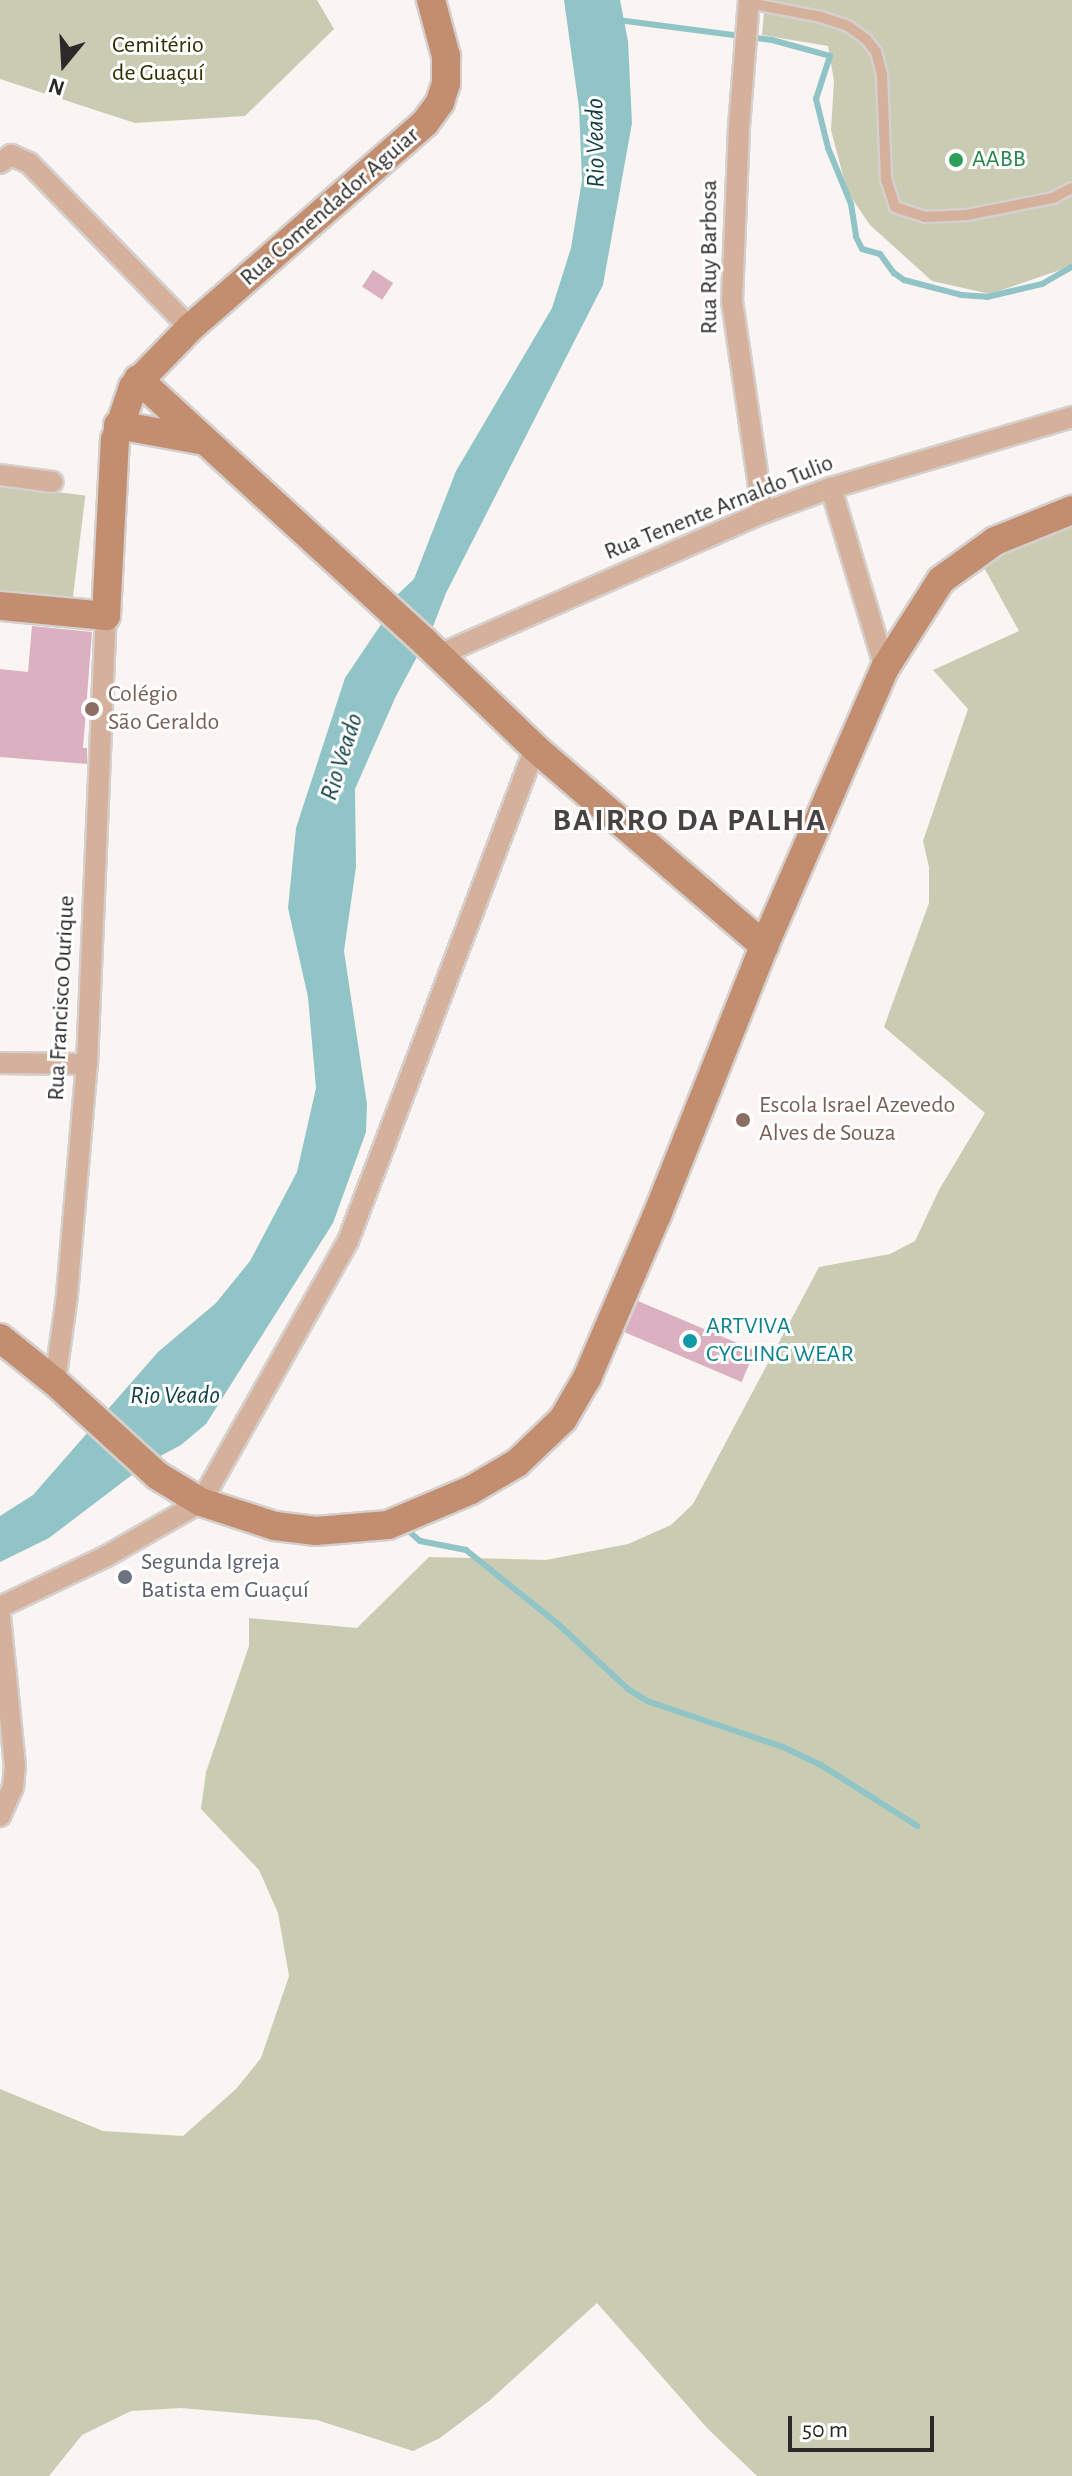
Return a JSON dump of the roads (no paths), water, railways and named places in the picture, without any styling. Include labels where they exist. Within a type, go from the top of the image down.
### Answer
[{"type":"street","name":"Rua Comendador Aguiar","points":[[138,379],[190,328],[425,123],[440,102],[446,84],[446,56],[431,0]]},
{"type":"street","name":"Rua Ruy Barbosa","points":[[748,8],[732,301],[763,513]]},
{"type":"street","points":[[0,163],[11,155],[29,163],[190,328]]},
{"type":"street","points":[[0,606],[106,616],[113,454],[118,425],[138,379],[432,648],[535,748],[764,946]]},
{"type":"street","name":"Rua Tenente Arnaldo Tulio","points":[[432,648],[831,488],[1072,417]]},
{"type":"street","points":[[118,425],[204,441]]},
{"type":"street","points":[[0,475],[53,482]]},
{"type":"street","points":[[831,488],[885,668]]},
{"type":"street","points":[[0,1338],[55,1382],[158,1476],[201,1502],[275,1526],[316,1531],[388,1525],[471,1490],[517,1463],[563,1419],[587,1378],[657,1215],[764,946],[885,668],[941,580],[995,541],[1072,510]]},
{"type":"street","name":"Rua Francisco Ourique","points":[[55,1382],[67,1295],[87,1064],[106,616]]},
{"type":"street","points":[[0,1607],[105,1557],[201,1502],[348,1241],[535,748]]},
{"type":"street","points":[[0,1063],[87,1064]]},
{"type":"street","points":[[0,1616],[15,1765],[13,1787],[0,1816]]},
{"type":"lane","points":[[748,8],[821,17],[848,26],[866,39],[876,52],[882,75],[886,179],[895,207],[925,217],[967,215],[1053,198],[1072,188]]},
{"type":"water","points":[[564,0],[620,0],[628,41],[632,123],[603,285],[446,593],[432,629],[395,597],[414,579],[456,471],[552,308],[571,248],[582,180],[579,108]]},
{"type":"water","name":"Rio Veado","points":[[382,623],[418,655],[396,696],[355,789],[356,867],[344,951],[367,1104],[366,1132],[333,1223],[206,1424],[181,1445],[149,1462],[49,1538],[0,1562],[0,1516],[33,1495],[158,1352],[216,1303],[250,1261],[297,1172],[316,1088],[308,997],[288,908],[296,828],[345,678]]},
{"type":"waterway","points":[[618,20],[772,40],[830,56],[816,99],[828,148],[851,204],[856,237],[862,249],[880,254],[894,273],[904,280],[961,295],[987,297],[1042,284],[1072,267]]},
{"type":"waterway","points":[[411,1533],[420,1541],[466,1550],[558,1624],[628,1689],[647,1701],[783,1747],[821,1765],[917,1826]]},
{"type":"place","name":"AABB","points":[[956,160]]},
{"type":"place","name":"Colégio São Geraldo","points":[[92,709]]},
{"type":"place","name":"Escola Israel Azevedo Alves de Souza","points":[[743,1120]]},
{"type":"place","name":"ARTVIVA CYCLING WEAR","points":[[690,1341]]},
{"type":"place","name":"Segunda Igreja Batista em Guaçuí","points":[[125,1577]]},
{"type":"district","name":"BAIRRO DA PALHA","points":[[690,820]]},
{"type":"park label","name":"Cemitério de Guaçuí","points":[[158,60]]}]
